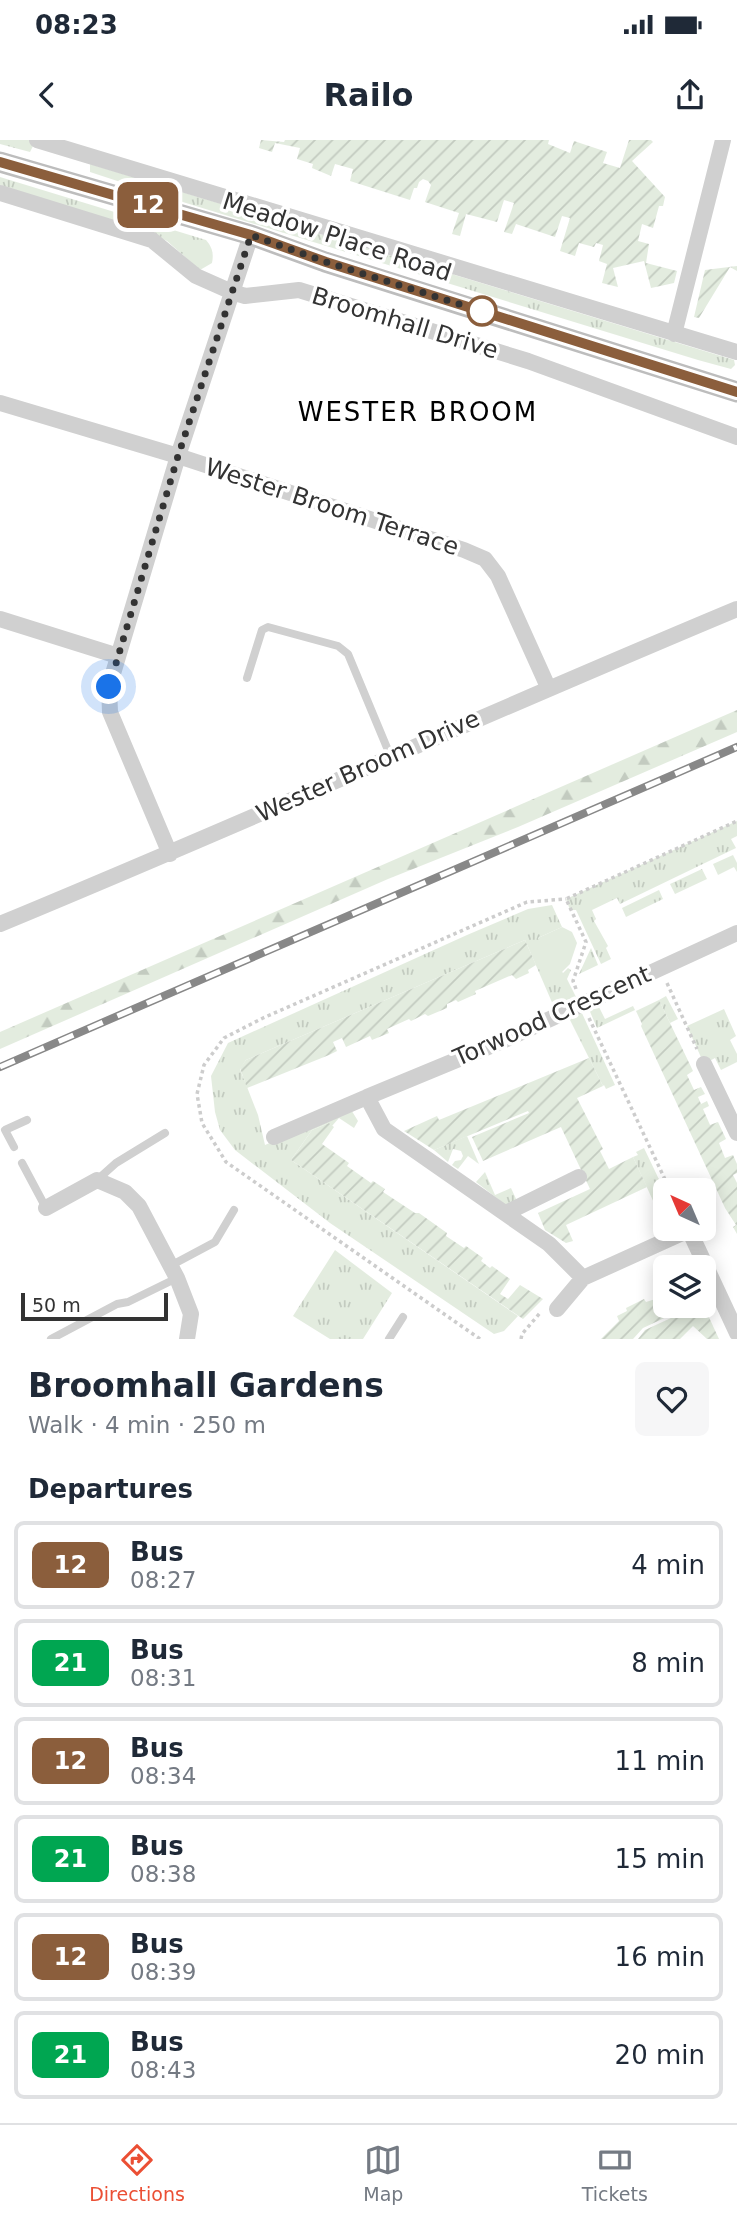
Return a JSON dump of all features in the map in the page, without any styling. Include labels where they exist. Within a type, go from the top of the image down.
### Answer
[{"type":"main road","name":"Meadow Place Road","points":[[0,162],[251,235],[326,262],[737,392]]},
{"type":"street","points":[[37,140],[737,352]]},
{"type":"street","points":[[674,334],[723,140]]},
{"type":"street","name":"Broomhall Drive","points":[[0,193],[152,240],[196,276],[232,292],[245,296],[299,290],[528,361],[737,437]]},
{"type":"street","points":[[170,854],[110,712],[109,687],[178,456],[251,235]]},
{"type":"street","name":"Wester Broom Terrace","points":[[0,402],[178,456],[451,545],[485,559],[498,576],[548,687]]},
{"type":"street","name":"Wester Broom Drive","points":[[0,924],[170,854],[548,687],[737,609]]},
{"type":"street","points":[[0,619],[118,656]]},
{"type":"street","name":"Torwood Crescent","points":[[274,1137],[500,1042],[737,933]]},
{"type":"street","points":[[704,1063],[729,1097],[737,1133]]},
{"type":"street","points":[[367,1097],[384,1129],[549,1244],[583,1278]]},
{"type":"street","points":[[506,1213],[579,1177]]},
{"type":"street","points":[[46,1208],[97,1180],[125,1192],[139,1206],[174,1272],[191,1314],[187,1339]]},
{"type":"street","points":[[557,1309],[583,1278],[665,1241]]},
{"type":"street","points":[[695,1241],[730,1303],[737,1333]]},
{"type":"lane","points":[[247,678],[262,630],[268,627],[338,646],[348,654],[390,755]]},
{"type":"lane","points":[[14,1147],[5,1130],[27,1120]]},
{"type":"lane","points":[[97,1180],[116,1163],[165,1133]]},
{"type":"lane","points":[[22,1163],[46,1208]]},
{"type":"lane","points":[[51,1339],[117,1304],[128,1303],[174,1272],[215,1242],[234,1210]]},
{"type":"lane","points":[[389,1339],[403,1317]]},
{"type":"path","points":[[664,1178],[573,981],[586,942],[566,899],[737,821]]},
{"type":"path","points":[[660,967],[704,1063]]},
{"type":"green space","points":[[0,140],[29,140],[34,144],[30,152],[0,144]]},
{"type":"green space","points":[[261,140],[549,140],[548,144],[570,153],[574,141],[607,152],[603,163],[620,168],[629,140],[651,140],[653,142],[632,161],[665,197],[663,206],[659,206],[653,228],[642,224],[638,241],[649,244],[646,263],[677,271],[674,283],[651,288],[644,261],[613,268],[618,287],[602,283],[607,264],[599,261],[603,245],[596,243],[594,247],[579,243],[575,256],[560,251],[570,218],[562,216],[555,237],[516,224],[512,234],[504,232],[514,203],[504,200],[497,222],[466,214],[460,236],[452,234],[459,213],[425,202],[431,185],[428,181],[423,179],[419,182],[410,200],[350,181],[353,169],[335,164],[331,176],[312,168],[313,164],[297,159],[300,148],[275,143],[272,152],[259,148]]},
{"type":"green space","points":[[90,164],[734,360],[735,365],[731,369],[698,360],[160,195],[90,172]]},
{"type":"green space","points":[[0,177],[206,240],[212,250],[212,263],[200,270],[167,241],[148,232],[0,185]]},
{"type":"green space","points":[[737,266],[737,271],[730,267],[699,318],[694,317],[705,270]]},
{"type":"green space","points":[[737,710],[737,732],[518,827],[388,879],[0,1049],[0,1032]]},
{"type":"green space","points":[[737,821],[737,836],[731,839],[736,848],[620,904],[617,898],[592,910],[596,919],[594,921],[608,946],[606,948],[611,959],[601,964],[576,910],[570,910],[566,899]]},
{"type":"green space","points":[[733,855],[737,872],[734,867],[718,875],[713,864]]},
{"type":"green space","points":[[702,869],[707,879],[675,894],[670,884]]},
{"type":"green space","points":[[659,890],[663,899],[626,917],[622,908]]},
{"type":"green space","points":[[552,905],[562,927],[538,938],[563,973],[568,968],[571,970],[567,979],[577,999],[554,1007],[525,940],[246,1060],[240,1069],[258,1115],[265,1145],[350,1108],[358,1121],[354,1128],[339,1118],[332,1126],[329,1123],[312,1130],[291,1160],[518,1316],[504,1331],[494,1334],[330,1223],[235,1150],[220,1130],[211,1076],[228,1043],[528,909]]},
{"type":"green space","points":[[562,927],[572,932],[577,943],[570,964],[557,977],[538,938]]},
{"type":"green space","points":[[525,940],[536,965],[528,970],[529,973],[516,979],[512,975],[475,991],[476,994],[447,1004],[447,1008],[411,1021],[409,1019],[387,1029],[389,1033],[372,1040],[370,1036],[346,1047],[342,1038],[333,1042],[337,1051],[247,1088],[240,1068],[246,1060]]},
{"type":"green space","points":[[591,948],[598,965],[579,974]]},
{"type":"green space","points":[[666,996],[678,1019],[670,1023],[659,1000]]},
{"type":"green space","points":[[659,1000],[693,1071],[687,1075],[694,1090],[701,1087],[705,1094],[698,1097],[701,1104],[707,1101],[709,1106],[703,1109],[710,1125],[718,1122],[726,1139],[719,1143],[725,1158],[733,1155],[737,1164],[737,1173],[733,1175],[737,1183],[737,1234],[733,1227],[736,1225],[716,1188],[716,1178],[711,1178],[636,1011]]},
{"type":"green space","points":[[598,1005],[605,1019],[633,1006],[635,1010],[597,1028],[588,1007]]},
{"type":"green space","points":[[724,1009],[736,1036],[730,1040],[737,1054],[737,1062],[721,1070],[715,1058],[704,1064],[687,1026]]},
{"type":"green space","points":[[581,1011],[615,1085],[606,1089],[569,1018]]},
{"type":"green space","points":[[589,1058],[603,1086],[577,1098],[603,1149],[600,1151],[609,1169],[633,1157],[647,1187],[566,1225],[573,1241],[566,1243],[545,1230],[538,1213],[590,1189],[561,1127],[483,1161],[472,1137],[529,1113],[528,1111],[434,1150],[404,1131],[437,1116],[439,1120]]},
{"type":"green space","points":[[329,1123],[334,1127],[322,1144],[349,1163],[347,1166],[371,1183],[373,1181],[385,1189],[383,1192],[419,1213],[447,1233],[446,1236],[483,1258],[481,1261],[490,1268],[492,1266],[510,1279],[500,1294],[508,1299],[520,1285],[543,1299],[523,1319],[291,1160],[312,1130]]},
{"type":"green space","points":[[467,1136],[479,1164],[468,1156],[458,1169],[452,1165],[461,1160],[461,1151],[453,1149],[448,1162],[434,1150]]},
{"type":"green space","points":[[644,1148],[658,1178],[653,1178],[653,1201],[633,1157],[638,1155],[636,1152]]},
{"type":"green space","points":[[485,1172],[495,1195],[511,1188],[517,1201],[507,1206],[476,1182]]},
{"type":"green space","points":[[335,1250],[392,1293],[363,1339],[330,1339],[293,1316]]},
{"type":"green space","points":[[644,1299],[646,1302],[653,1300],[653,1318],[664,1318],[643,1328],[633,1339],[601,1339],[619,1321],[617,1316],[627,1311],[626,1308]]},
{"type":"green space","points":[[671,1318],[709,1318],[719,1339],[707,1339],[693,1326],[680,1339],[638,1339],[645,1330]]},
{"type":"railway","points":[[0,1067],[737,747]]},
{"type":"bus line","name":"12","points":[[0,162],[251,235],[326,262],[737,392]]},
{"type":"district","name":"WESTER BROOM","points":[[418,412]]},
{"type":"route","points":[[109,687],[178,456],[251,235],[326,262],[494,315],[482,311]]}]
